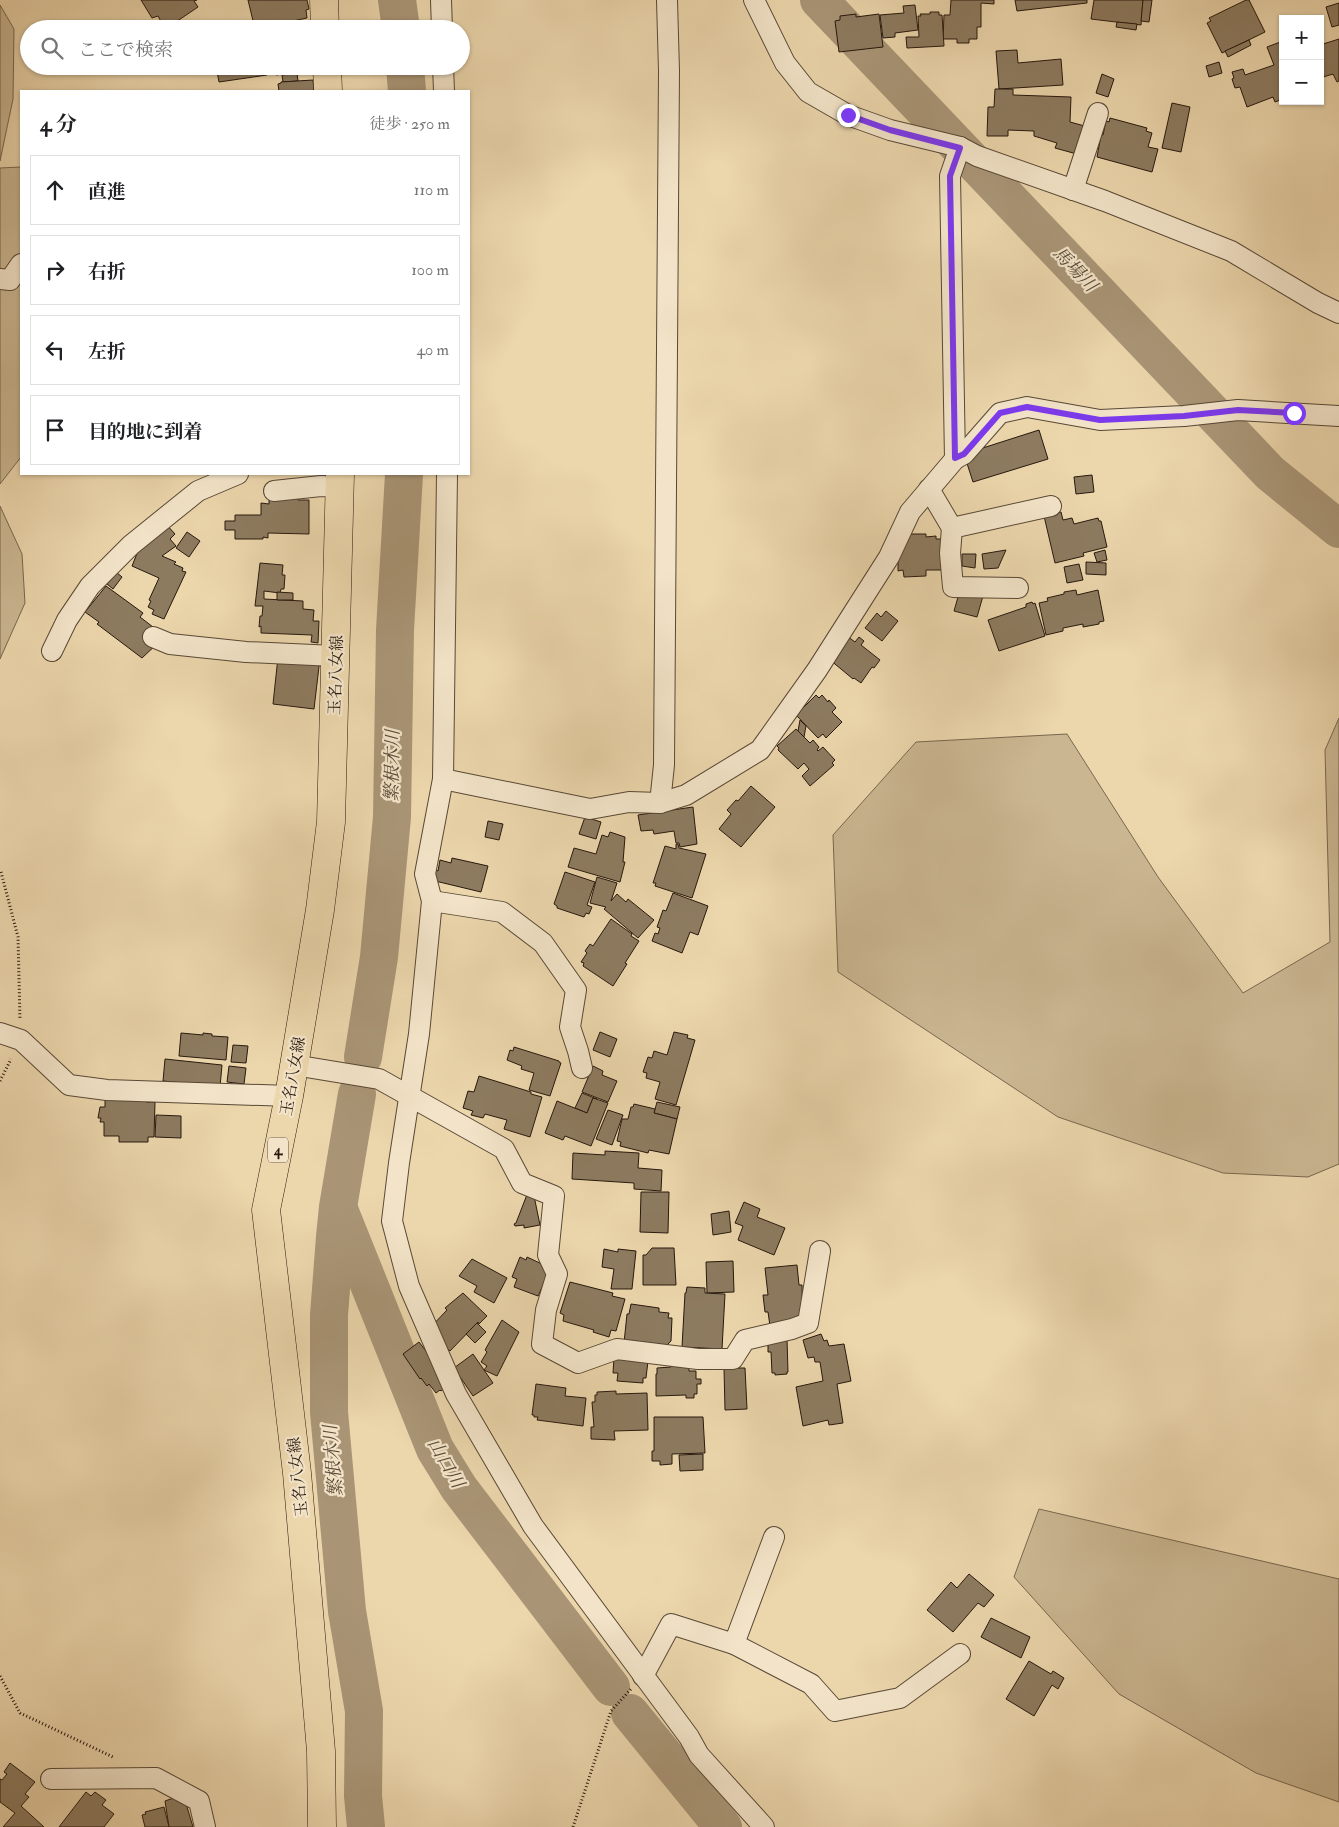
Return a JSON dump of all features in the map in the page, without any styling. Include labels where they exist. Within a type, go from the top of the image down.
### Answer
[{"type":"main road","points":[[324,0],[325,20]]},
{"type":"main road","points":[[327,75],[328,90]]},
{"type":"main road","name":"玉名八女線","points":[[322,1827],[321,1751],[297,1473],[266,1210],[289,1096],[320,910],[331,822],[340,480]]},
{"type":"street","points":[[440,0],[441,20]]},
{"type":"street","points":[[660,803],[664,765],[669,72],[667,0]]},
{"type":"street","points":[[754,0],[785,63],[808,92],[848,115],[890,130],[960,148],[1231,251],[1318,303],[1339,313]]},
{"type":"street","points":[[443,75],[444,90]]},
{"type":"street","points":[[1073,190],[1098,113]]},
{"type":"street","points":[[955,458],[950,176],[960,148]]},
{"type":"street","points":[[0,279],[10,280],[20,265]]},
{"type":"street","points":[[444,778],[590,809],[629,802],[660,803],[686,795],[760,750],[817,670],[889,557],[910,512],[955,458],[964,454],[1000,413],[1027,407],[1100,420],[1184,416],[1238,410],[1339,416]]},
{"type":"street","points":[[52,651],[67,620],[90,586],[131,545],[198,491],[236,475]]},
{"type":"street","points":[[447,475],[444,778],[425,874],[432,901],[419,1034],[392,1221],[409,1286],[456,1394],[533,1526],[689,1737],[699,1755],[764,1827]]},
{"type":"street","points":[[274,491],[320,486],[340,480]]},
{"type":"street","points":[[929,489],[952,528],[950,553],[953,586],[1018,588]]},
{"type":"street","points":[[952,528],[1051,506]]},
{"type":"street","points":[[153,637],[170,644],[246,652],[335,656]]},
{"type":"street","points":[[432,901],[502,912],[543,943],[576,990],[570,1027],[582,1068]]},
{"type":"street","points":[[0,1033],[21,1040],[70,1085],[107,1090],[289,1096]]},
{"type":"street","points":[[294,1065],[379,1079],[504,1149],[522,1183],[554,1196],[548,1255],[557,1274],[546,1310],[542,1344],[578,1363],[617,1348],[698,1358],[733,1359],[746,1340],[792,1329],[808,1323],[820,1252]]},
{"type":"street","points":[[734,1644],[774,1537]]},
{"type":"street","points":[[643,1676],[671,1624],[734,1644],[811,1684],[835,1711],[900,1698],[960,1654]]},
{"type":"street","points":[[51,1779],[156,1778],[199,1801],[205,1827]]},
{"type":"path","points":[[1,872],[18,937],[21,1040]]},
{"type":"path","points":[[0,1676],[20,1713],[120,1761]]},
{"type":"path","points":[[573,1827],[611,1711],[643,1676]]},
{"type":"shaded area","points":[[0,5],[14,29],[13,99],[0,161]]},
{"type":"shaded area","points":[[20,167],[20,458],[0,484],[0,168]]},
{"type":"shaded area","points":[[0,506],[22,554],[25,603],[0,659]]},
{"type":"shaded area","points":[[1339,718],[1339,1164],[1308,1177],[1223,1173],[1058,1117],[838,972],[833,835],[916,742],[1067,734],[1158,877],[1243,993],[1330,942],[1325,750]]},
{"type":"shaded area","points":[[1039,1509],[1339,1579],[1339,1802],[1256,1773],[1119,1694],[1014,1577]]},
{"type":"building","points":[[141,0],[197,0],[194,1],[198,7],[179,20],[160,20],[158,16],[152,18]]},
{"type":"building","points":[[248,0],[307,0],[309,9],[306,10],[307,18],[298,20],[253,20]]},
{"type":"building","points":[[951,0],[994,0],[994,4],[981,3],[981,27],[977,27],[977,39],[969,39],[969,43],[957,43],[957,39],[943,39],[944,15],[950,15]]},
{"type":"building","points":[[1015,0],[1087,0],[1087,3],[1017,11]]},
{"type":"building","points":[[1094,0],[1143,0],[1141,25],[1091,19]]},
{"type":"building","points":[[1143,0],[1152,0],[1149,22],[1141,21]]},
{"type":"building","points":[[1249,0],[1265,32],[1222,53],[1207,23],[1211,21],[1209,18]]},
{"type":"building","points":[[1339,3],[1339,25],[1332,27],[1326,7]]},
{"type":"building","points":[[915,5],[918,30],[895,33],[895,37],[883,38],[880,15],[904,13],[903,6]]},
{"type":"building","points":[[930,12],[939,12],[939,15],[942,15],[944,46],[907,48],[906,37],[919,37],[918,16],[921,16],[920,14],[930,14]]},
{"type":"building","points":[[856,14],[856,17],[879,14],[883,47],[839,52],[835,21],[840,20],[840,16]]},
{"type":"building","points":[[1117,22],[1137,24],[1136,30],[1116,27]]},
{"type":"building","points":[[1339,39],[1339,81],[1337,82],[1333,74],[1324,77],[1324,44]]},
{"type":"building","points":[[1249,40],[1251,45],[1228,57],[1225,51]]},
{"type":"building","points":[[1279,42],[1279,100],[1275,102],[1273,97],[1247,107],[1240,87],[1235,88],[1232,72],[1243,69],[1245,75],[1274,65],[1267,47]]},
{"type":"building","points":[[1017,50],[1018,63],[1061,59],[1063,85],[999,89],[996,51]]},
{"type":"building","points":[[1219,62],[1222,73],[1209,77],[1206,66]]},
{"type":"building","points":[[1102,74],[1114,79],[1108,97],[1096,93]]},
{"type":"building","points":[[218,75],[267,75],[219,82]]},
{"type":"building","points":[[282,75],[297,75],[298,81],[283,82]]},
{"type":"building","points":[[313,80],[314,90],[279,90],[278,84],[281,82]]},
{"type":"building","points":[[995,89],[1013,89],[1013,95],[1071,97],[1070,122],[1092,128],[1084,156],[1055,148],[1057,143],[1034,136],[1034,131],[1008,130],[1008,136],[987,136],[988,107],[994,107]]},
{"type":"building","points":[[1172,103],[1190,107],[1181,152],[1162,148]]},
{"type":"building","points":[[1110,118],[1147,128],[1146,131],[1152,133],[1148,147],[1158,149],[1152,172],[1097,157],[1101,135],[1103,135],[1106,121],[1109,122]]},
{"type":"building","points":[[1039,430],[1048,459],[973,482],[964,454]]},
{"type":"building","points":[[1092,475],[1094,492],[1076,494],[1074,477]]},
{"type":"building","points":[[298,496],[298,500],[309,500],[309,534],[268,533],[268,538],[263,537],[263,539],[235,539],[235,530],[225,530],[225,521],[235,521],[235,515],[261,515],[261,503],[269,504],[269,499]]},
{"type":"building","points":[[1061,512],[1063,520],[1072,518],[1074,524],[1098,518],[1101,521],[1107,547],[1083,553],[1084,556],[1055,563],[1044,516]]},
{"type":"building","points":[[165,523],[175,534],[170,539],[176,546],[162,556],[176,562],[174,564],[183,568],[182,571],[186,572],[164,619],[152,614],[154,610],[148,607],[151,601],[149,600],[159,578],[132,566],[140,546]]},
{"type":"building","points":[[187,532],[200,541],[189,557],[176,548]]},
{"type":"building","points":[[905,534],[926,534],[926,537],[936,536],[936,539],[943,539],[944,570],[926,570],[926,576],[904,577],[903,570],[898,571],[898,540]]},
{"type":"building","points":[[1006,550],[998,568],[984,569],[982,554]]},
{"type":"building","points":[[1105,550],[1107,560],[1097,562],[1094,553]]},
{"type":"building","points":[[962,554],[976,554],[975,568],[962,566]]},
{"type":"building","points":[[1086,562],[1106,563],[1106,575],[1086,574]]},
{"type":"building","points":[[260,563],[283,565],[282,575],[285,575],[284,589],[281,589],[280,593],[264,591],[264,599],[303,601],[303,609],[314,610],[313,621],[319,621],[318,643],[311,642],[312,635],[261,633],[261,626],[259,627],[263,606],[255,606]]},
{"type":"building","points":[[1079,564],[1083,580],[1067,583],[1064,567]]},
{"type":"building","points":[[116,572],[122,577],[113,589],[107,584]]},
{"type":"building","points":[[106,586],[143,613],[140,617],[162,634],[158,643],[142,658],[97,624],[99,622],[85,612]]},
{"type":"building","points":[[960,590],[983,596],[977,617],[954,611]]},
{"type":"building","points":[[1076,590],[1077,595],[1098,590],[1104,621],[1099,622],[1099,624],[1083,627],[1083,624],[1063,628],[1063,631],[1046,635],[1039,603],[1048,601],[1047,598],[1064,594],[1064,592]]},
{"type":"building","points":[[277,592],[293,593],[293,600],[277,600]]},
{"type":"building","points":[[1032,602],[1033,604],[1035,603],[1045,636],[999,651],[988,620],[1026,607],[1026,604]]},
{"type":"building","points":[[886,611],[898,621],[882,641],[865,628],[877,613],[881,617]]},
{"type":"building","points":[[847,636],[855,642],[859,637],[864,641],[861,645],[880,660],[874,668],[872,667],[861,683],[853,679],[829,659]]},
{"type":"building","points":[[278,657],[320,658],[314,709],[273,704]]},
{"type":"building","points":[[816,695],[819,698],[822,695],[828,702],[829,700],[836,708],[832,712],[842,722],[826,738],[823,734],[818,738],[796,715]]},
{"type":"building","points":[[800,720],[806,726],[804,737],[798,731]]},
{"type":"building","points":[[796,729],[810,743],[813,740],[819,747],[818,751],[823,747],[835,760],[832,763],[834,765],[810,786],[802,776],[809,769],[804,763],[798,769],[778,750],[777,746]]},
{"type":"building","points":[[751,786],[775,807],[741,847],[719,829],[731,814],[727,810]]},
{"type":"building","points":[[693,807],[697,844],[680,847],[679,843],[676,843],[674,831],[654,834],[653,830],[641,831],[638,815]]},
{"type":"building","points":[[585,817],[601,822],[596,839],[579,834]]},
{"type":"building","points":[[488,821],[503,824],[499,840],[485,837]]},
{"type":"building","points":[[610,832],[625,837],[623,862],[625,862],[620,882],[568,867],[574,848],[596,854],[602,835],[608,837]]},
{"type":"building","points":[[676,844],[678,844],[679,848],[706,854],[692,898],[655,886],[656,883],[653,883],[665,846],[676,849]]},
{"type":"building","points":[[452,858],[488,866],[481,892],[431,880],[434,869],[438,871],[440,860],[451,863]]},
{"type":"building","points":[[565,872],[595,882],[587,905],[592,907],[589,914],[586,913],[584,917],[557,908],[554,904]]},
{"type":"building","points":[[597,877],[617,883],[611,901],[617,894],[626,902],[628,899],[654,920],[638,938],[604,909],[606,907],[590,903]]},
{"type":"building","points":[[673,893],[708,906],[698,935],[690,932],[682,953],[652,941],[655,933],[658,934],[660,928],[657,927],[663,910],[666,911]]},
{"type":"building","points":[[611,919],[639,941],[613,986],[583,966],[584,963],[581,962],[587,953],[585,951],[590,944],[593,946]]},
{"type":"building","points":[[600,1032],[617,1039],[610,1057],[593,1050]]},
{"type":"building","points":[[674,1032],[688,1035],[687,1038],[695,1040],[676,1105],[655,1099],[660,1082],[646,1078],[647,1073],[643,1072],[648,1057],[652,1058],[654,1051],[667,1055]]},
{"type":"building","points":[[181,1033],[203,1035],[203,1033],[212,1034],[212,1036],[228,1037],[226,1060],[179,1056]]},
{"type":"building","points":[[233,1045],[248,1046],[246,1063],[231,1062]]},
{"type":"building","points":[[514,1047],[561,1063],[550,1096],[529,1090],[534,1073],[521,1069],[522,1066],[507,1060],[510,1050],[513,1051]]},
{"type":"building","points":[[165,1059],[222,1065],[220,1087],[163,1081]]},
{"type":"building","points":[[229,1066],[246,1068],[244,1084],[227,1082]]},
{"type":"building","points":[[593,1066],[603,1071],[602,1075],[617,1081],[608,1102],[582,1092]]},
{"type":"building","points":[[479,1076],[542,1097],[530,1137],[504,1129],[507,1120],[485,1114],[483,1118],[471,1115],[473,1111],[463,1108],[468,1091],[474,1092]]},
{"type":"building","points":[[582,1093],[597,1099],[593,1098],[587,1113],[575,1108]]},
{"type":"building","points":[[146,1096],[146,1102],[155,1102],[154,1137],[148,1137],[148,1142],[119,1142],[119,1136],[104,1136],[104,1122],[100,1122],[101,1118],[98,1118],[100,1107],[105,1107],[105,1098]]},
{"type":"building","points":[[593,1098],[608,1103],[591,1146],[565,1136],[563,1140],[545,1133],[557,1101],[587,1113]]},
{"type":"building","points":[[657,1102],[680,1107],[677,1119],[654,1113]]},
{"type":"building","points":[[634,1104],[655,1109],[654,1113],[677,1119],[669,1154],[649,1150],[648,1153],[620,1146],[621,1142],[617,1141],[622,1119],[628,1119],[631,1107]]},
{"type":"building","points":[[608,1110],[623,1115],[612,1145],[596,1139]]},
{"type":"building","points":[[156,1115],[181,1116],[181,1138],[155,1137]]},
{"type":"building","points":[[605,1151],[639,1153],[638,1168],[662,1170],[661,1191],[634,1189],[634,1183],[572,1179],[573,1153],[605,1155]]},
{"type":"building","points":[[533,1191],[540,1225],[524,1228],[524,1225],[515,1226],[514,1224],[528,1192]]},
{"type":"building","points":[[641,1192],[669,1192],[668,1233],[640,1232]]},
{"type":"building","points":[[744,1202],[760,1209],[757,1217],[785,1228],[774,1255],[738,1240],[743,1226],[735,1223]]},
{"type":"building","points":[[729,1211],[731,1232],[713,1235],[711,1214]]},
{"type":"building","points":[[652,1248],[674,1248],[676,1285],[643,1285],[643,1255],[646,1255]]},
{"type":"building","points":[[604,1249],[618,1252],[618,1249],[636,1251],[632,1289],[611,1289],[614,1269],[602,1267]]},
{"type":"building","points":[[520,1257],[526,1260],[527,1257],[550,1270],[538,1296],[514,1287],[517,1279],[512,1277]]},
{"type":"building","points":[[472,1259],[507,1278],[494,1303],[474,1292],[477,1286],[459,1276]]},
{"type":"building","points":[[733,1261],[734,1292],[707,1293],[706,1262]]},
{"type":"building","points":[[797,1265],[799,1285],[802,1285],[803,1323],[770,1326],[768,1312],[765,1312],[763,1295],[768,1295],[765,1268]]},
{"type":"building","points":[[570,1282],[613,1293],[612,1296],[625,1299],[616,1331],[611,1330],[609,1337],[593,1332],[594,1330],[563,1321],[564,1315],[560,1313]]},
{"type":"building","points":[[687,1287],[705,1288],[705,1293],[725,1294],[722,1349],[682,1347]]},
{"type":"building","points":[[463,1293],[487,1316],[479,1324],[478,1322],[450,1351],[428,1330],[447,1310],[445,1308]]},
{"type":"building","points":[[631,1304],[659,1308],[659,1312],[669,1313],[668,1318],[672,1318],[671,1341],[665,1347],[624,1343],[627,1314],[629,1314]]},
{"type":"building","points":[[502,1320],[519,1332],[497,1376],[484,1370],[487,1366],[481,1362],[487,1352],[485,1350]]},
{"type":"building","points":[[477,1323],[486,1332],[475,1343],[466,1334]]},
{"type":"building","points":[[821,1334],[824,1341],[827,1340],[829,1346],[844,1344],[851,1381],[837,1384],[843,1423],[829,1425],[828,1420],[803,1426],[796,1387],[823,1381],[820,1362],[815,1362],[814,1357],[808,1358],[803,1340]]},
{"type":"building","points":[[787,1339],[788,1372],[787,1374],[775,1375],[775,1373],[772,1373],[771,1352],[768,1352],[768,1341]]},
{"type":"building","points":[[419,1342],[451,1384],[436,1393],[429,1384],[427,1386],[420,1379],[403,1354]]},
{"type":"building","points":[[473,1354],[493,1383],[473,1396],[454,1368]]},
{"type":"building","points":[[614,1358],[648,1361],[646,1378],[643,1378],[643,1383],[617,1381],[618,1373],[613,1373]]},
{"type":"building","points":[[671,1364],[689,1364],[689,1371],[696,1371],[696,1379],[701,1379],[701,1384],[697,1384],[697,1394],[694,1394],[694,1398],[686,1398],[686,1395],[656,1396],[657,1368],[671,1367]]},
{"type":"building","points":[[724,1368],[745,1368],[747,1409],[725,1410]]},
{"type":"building","points":[[536,1384],[566,1388],[565,1396],[586,1398],[583,1426],[537,1420],[538,1417],[532,1415]]},
{"type":"building","points":[[616,1391],[616,1394],[647,1393],[648,1430],[614,1431],[615,1440],[591,1439],[591,1427],[594,1427],[592,1402],[595,1402],[595,1395],[597,1395],[597,1392]]},
{"type":"building","points":[[654,1417],[703,1417],[705,1453],[672,1454],[672,1464],[660,1465],[660,1461],[652,1461],[652,1451],[654,1451]]},
{"type":"building","points":[[703,1454],[703,1470],[680,1471],[679,1455]]},
{"type":"building","points":[[969,1574],[994,1595],[984,1607],[978,1603],[953,1632],[927,1610],[951,1582],[957,1588]]},
{"type":"building","points":[[991,1618],[1030,1637],[1021,1658],[981,1637]]},
{"type":"building","points":[[1029,1661],[1051,1674],[1053,1671],[1064,1678],[1058,1689],[1052,1685],[1034,1716],[1006,1699]]},
{"type":"building","points":[[10,1763],[35,1782],[25,1794],[29,1797],[21,1806],[44,1827],[3,1827],[15,1813],[0,1802],[0,1779],[2,1780],[7,1774],[4,1772]]},
{"type":"building","points":[[86,1792],[91,1796],[95,1792],[106,1800],[102,1805],[114,1814],[104,1827],[59,1827]]},
{"type":"building","points":[[179,1796],[184,1797],[193,1827],[169,1827],[165,1801]]},
{"type":"building","points":[[164,1807],[169,1827],[145,1827],[142,1815],[146,1814],[145,1812]]},
{"type":"waterway","name":"繁根木川","points":[[397,0],[400,20]]},
{"type":"waterway","name":"馬場川","points":[[819,0],[1270,473],[1339,529]]},
{"type":"waterway","name":"繁根木川","points":[[406,75],[407,90]]},
{"type":"waterway","name":"繁根木川","points":[[363,1057],[379,957],[392,817],[395,630],[404,475]]},
{"type":"waterway","name":"繁根木川","points":[[357,1094],[338,1207],[335,1237],[329,1315],[329,1412],[347,1611],[364,1711],[363,1796],[366,1827]]},
{"type":"waterway","name":"山口川","points":[[340,1212],[435,1449],[459,1488],[611,1687]]},
{"type":"waterway","name":"山口川","points":[[630,1713],[723,1827]]},
{"type":"route","points":[[848,115],[890,130],[960,148],[950,176],[955,458],[964,454],[1000,413],[1027,407],[1100,420],[1184,416],[1238,410],[1294,413]]}]
